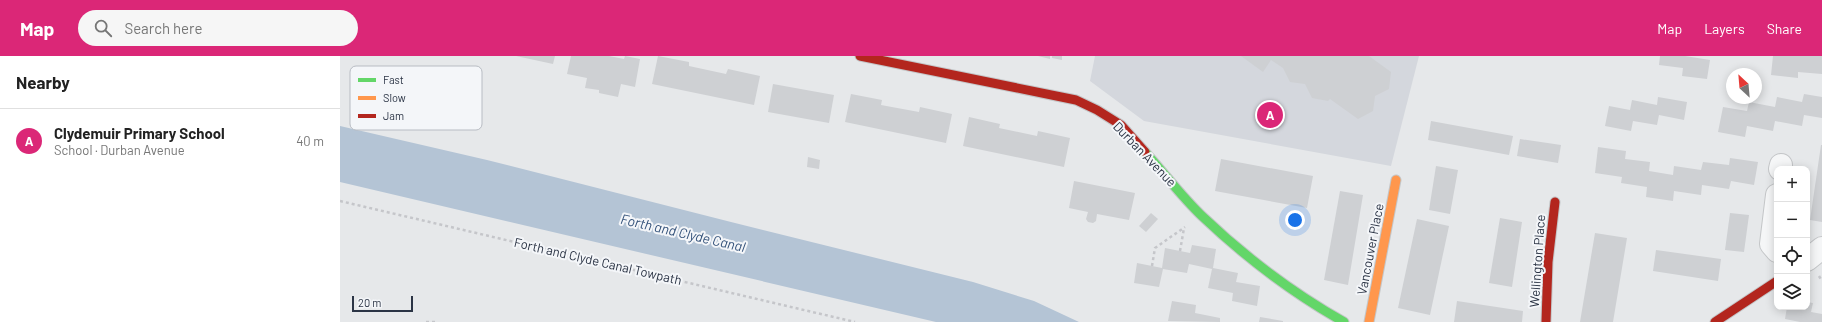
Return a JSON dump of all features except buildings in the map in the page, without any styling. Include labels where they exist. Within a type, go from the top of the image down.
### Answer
[{"type":"street","name":"Durban Avenue","points":[[860,56],[1076,100],[1097,110],[1121,125],[1201,214],[1234,244],[1298,294],[1344,322]]},
{"type":"street","name":"Vancouver Place","points":[[1369,322],[1396,180]]},
{"type":"street","name":"Wellington Place","points":[[1546,322],[1548,262],[1555,202]]},
{"type":"street","points":[[1774,248],[1771,244],[1776,202]]},
{"type":"street","points":[[1810,258],[1822,248]]},
{"type":"street","points":[[1715,322],[1774,283]]},
{"type":"path","name":"Forth and Clyde Canal Towpath","points":[[340,201],[855,322]]},
{"type":"path","points":[[1152,266],[1155,248],[1201,214]]},
{"type":"path","points":[[1180,251],[1184,228]]},
{"type":"path","points":[[426,322],[436,322]]},
{"type":"shaded area","points":[[1095,56],[1419,56],[1391,166],[1144,121],[1090,81]]},
{"type":"water","name":"Forth and Clyde Canal","points":[[340,126],[350,128],[350,130],[357,130],[487,160],[973,282],[1034,301],[1079,322],[936,322],[340,182]]},
{"type":"traffic: fast","points":[[1145,152],[1195,209],[1235,246],[1288,287],[1344,322]]},
{"type":"traffic: slow","points":[[1369,322],[1396,180]]},
{"type":"traffic: jam","points":[[860,56],[1076,100],[1097,110],[1121,125],[1145,152]]},
{"type":"traffic: jam","points":[[1546,322],[1548,262],[1555,202]]},
{"type":"traffic: jam","points":[[1715,322],[1774,283]]},
{"type":"place","name":"Clydemuir Primary School","points":[[1270,115]]}]
